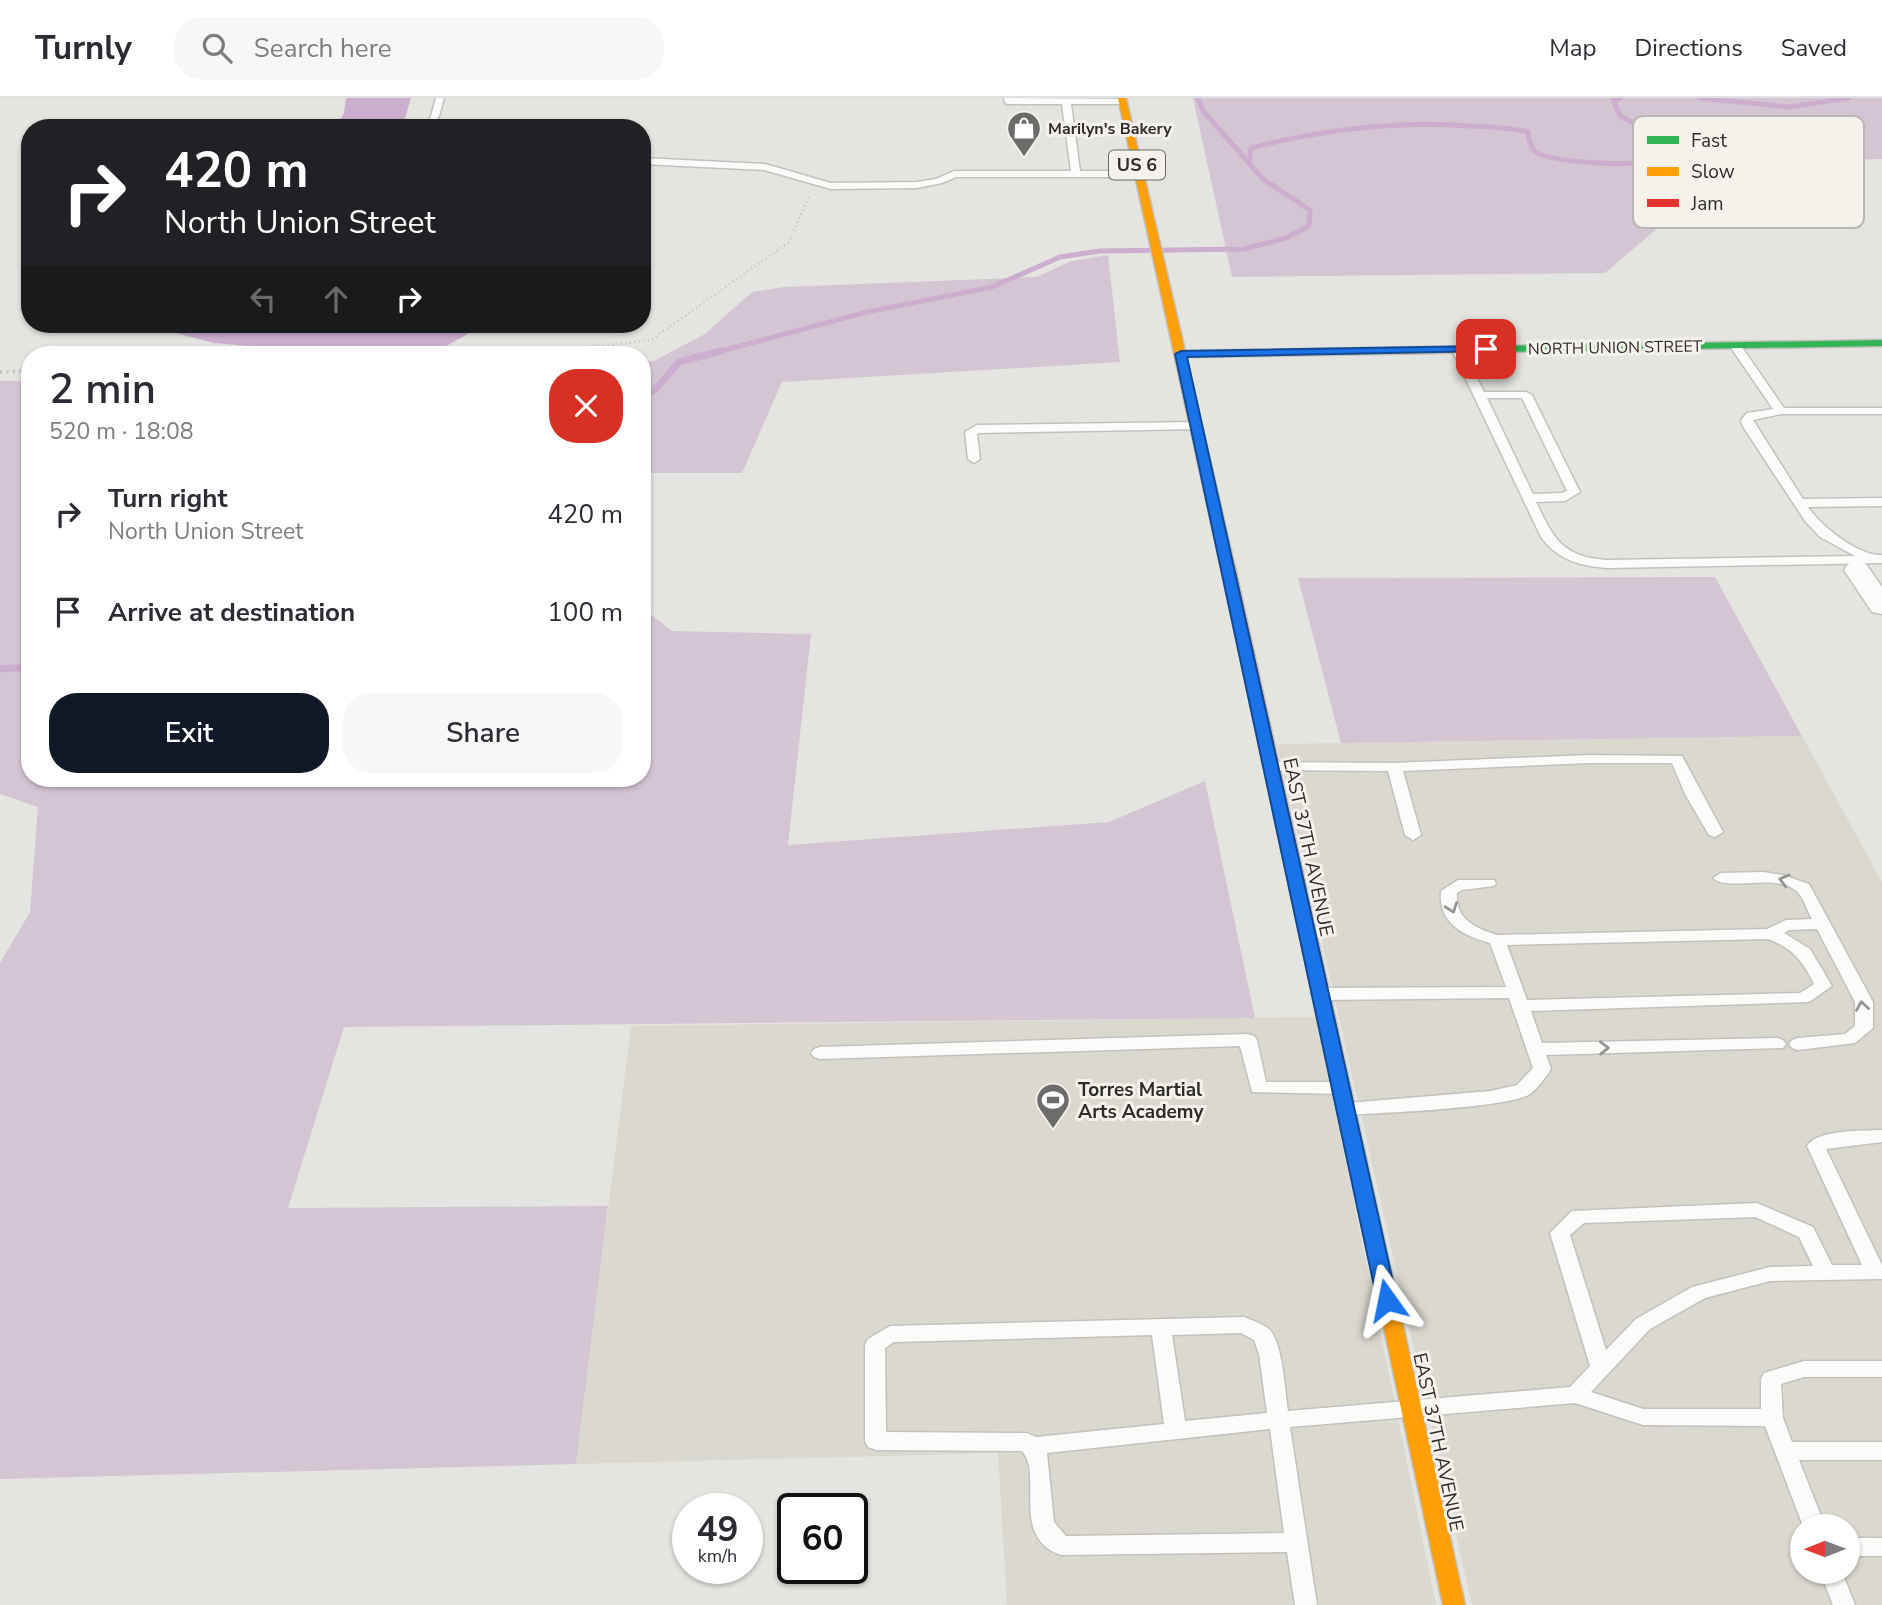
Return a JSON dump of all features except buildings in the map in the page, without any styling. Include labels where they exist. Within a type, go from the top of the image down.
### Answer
[{"type":"main road","name":"EAST 37TH AVENUE","points":[[1122,99],[1181,354],[1454,1605]]},
{"type":"main road","name":"NORTH UNION STREET","points":[[1181,354],[1882,343]]},
{"type":"street","points":[[1870,563],[1882,606]]},
{"type":"lane","points":[[433,119],[440,98]]},
{"type":"lane","points":[[1008,98],[1008,101],[1122,99]]},
{"type":"lane","points":[[1067,99],[1076,173]]},
{"type":"lane","points":[[651,161],[765,167],[831,186],[917,185],[939,181],[954,174],[1139,174]]},
{"type":"lane","points":[[1735,345],[1781,411]]},
{"type":"lane","points":[[1458,350],[1547,537],[1556,549],[1572,559],[1589,563],[1870,563]]},
{"type":"lane","points":[[1480,395],[1526,395],[1574,492],[1565,497],[1530,498]]},
{"type":"lane","points":[[1870,563],[1825,534],[1799,503],[1747,420],[1751,415],[1781,411],[1882,411]]},
{"type":"lane","points":[[974,459],[971,432],[977,429],[1196,426]]},
{"type":"lane","points":[[1799,503],[1882,502]]},
{"type":"lane","points":[[1270,765],[1394,766],[1589,759],[1677,759],[1715,832]]},
{"type":"lane","points":[[1394,766],[1413,835]]},
{"type":"lane","points":[[1721,878],[1774,876],[1789,879],[1803,887],[1864,1002],[1864,1028],[1849,1040],[1798,1044]]},
{"type":"lane","points":[[1320,994],[1518,999],[1803,998],[1823,986],[1804,950],[1790,940],[1770,934],[1497,940],[1476,934],[1458,924],[1447,898],[1449,891],[1458,885],[1488,883]]},
{"type":"lane","points":[[1770,934],[1786,925],[1823,924]]},
{"type":"lane","points":[[1345,1109],[1491,1097],[1523,1090],[1542,1069],[1497,940]]},
{"type":"lane","points":[[820,1053],[1248,1040],[1258,1088],[1341,1088]]},
{"type":"lane","points":[[1535,1049],[1777,1044]]},
{"type":"lane","points":[[1575,1395],[1643,1324],[1699,1292],[1770,1274],[1878,1272],[1816,1146],[1826,1142],[1882,1136]]},
{"type":"lane","points":[[1601,1368],[1560,1233],[1578,1216],[1757,1210],[1806,1232],[1826,1273]]},
{"type":"lane","points":[[1297,1542],[1061,1546],[1050,1539],[1040,1516],[1037,1456],[1033,1446],[1027,1442],[876,1441],[875,1346],[890,1334],[1244,1325],[1262,1335],[1269,1354],[1297,1542],[1306,1605]]},
{"type":"lane","points":[[1161,1327],[1176,1431]]},
{"type":"lane","points":[[1809,1514],[1772,1418],[1771,1379],[1804,1369],[1882,1369]]},
{"type":"lane","points":[[1033,1446],[1279,1420],[1575,1395],[1643,1417],[1772,1418]]},
{"type":"lane","points":[[1785,1451],[1882,1451]]},
{"type":"lane","points":[[1860,1547],[1882,1547]]},
{"type":"lane","points":[[1836,1584],[1844,1605]]},
{"type":"path","points":[[597,346],[652,340],[789,242],[814,183]]},
{"type":"path","points":[[0,372],[21,372]]},
{"type":"shaded area","points":[[346,98],[411,98],[405,119],[341,119]]},
{"type":"shaded area","points":[[1193,98],[1882,98],[1882,159],[1864,159],[1864,116],[1633,116],[1633,228],[1658,228],[1605,273],[1232,277]]},
{"type":"shaded area","points":[[1108,255],[1120,362],[782,382],[742,473],[651,473],[651,361],[705,334],[752,292],[785,287],[1037,277],[1071,261]]},
{"type":"shaded area","points":[[175,333],[469,333],[446,346],[251,346],[214,343]]},
{"type":"shaded area","points":[[0,381],[21,381],[21,787],[651,787],[651,615],[672,631],[811,634],[788,845],[1109,822],[1205,781],[1255,1018],[344,1027],[288,1208],[608,1206],[576,1464],[0,1479],[0,963],[30,912],[38,807],[0,794]]},
{"type":"shaded area","points":[[1715,577],[1802,736],[1341,743],[1298,578]]},
{"type":"shaded area","points":[[1802,736],[1882,882],[1882,1605],[1472,1605],[1277,744]]},
{"type":"shaded area","points":[[1316,1017],[1436,1605],[1007,1605],[998,1453],[576,1464],[631,1026]]},
{"type":"waterway","points":[[1198,98],[1203,111],[1249,163]]},
{"type":"waterway","points":[[1621,98],[1613,100],[1620,116],[1633,123]]},
{"type":"waterway","points":[[1699,98],[1789,107],[1849,98]]},
{"type":"waterway","points":[[1249,163],[1251,148],[1278,141],[1332,131],[1414,125],[1514,129],[1528,132],[1531,145],[1536,152],[1545,156],[1574,161],[1633,162]]},
{"type":"waterway","points":[[714,353],[867,312],[992,287],[1060,257],[1100,251],[1244,249],[1286,238],[1309,226],[1310,210],[1263,179],[1249,163]]},
{"type":"waterway","points":[[651,392],[679,362],[721,351]]},
{"type":"waterway","points":[[0,669],[21,668]]},
{"type":"traffic: fast","points":[[1500,349],[1882,343]]},
{"type":"traffic: slow","points":[[1122,98],[1229,572]]},
{"type":"traffic: slow","points":[[1181,354],[1500,349]]},
{"type":"traffic: slow","points":[[1347,1113],[1454,1605]]},
{"type":"traffic: jam","points":[[1229,572],[1347,1113]]},
{"type":"place","name":"Marilyn's Bakery","points":[[1024,158]]},
{"type":"place","name":"Torres Martial Arts Academy","points":[[1053,1130]]},
{"type":"route","points":[[1387,1300],[1181,354],[1486,349]]}]
